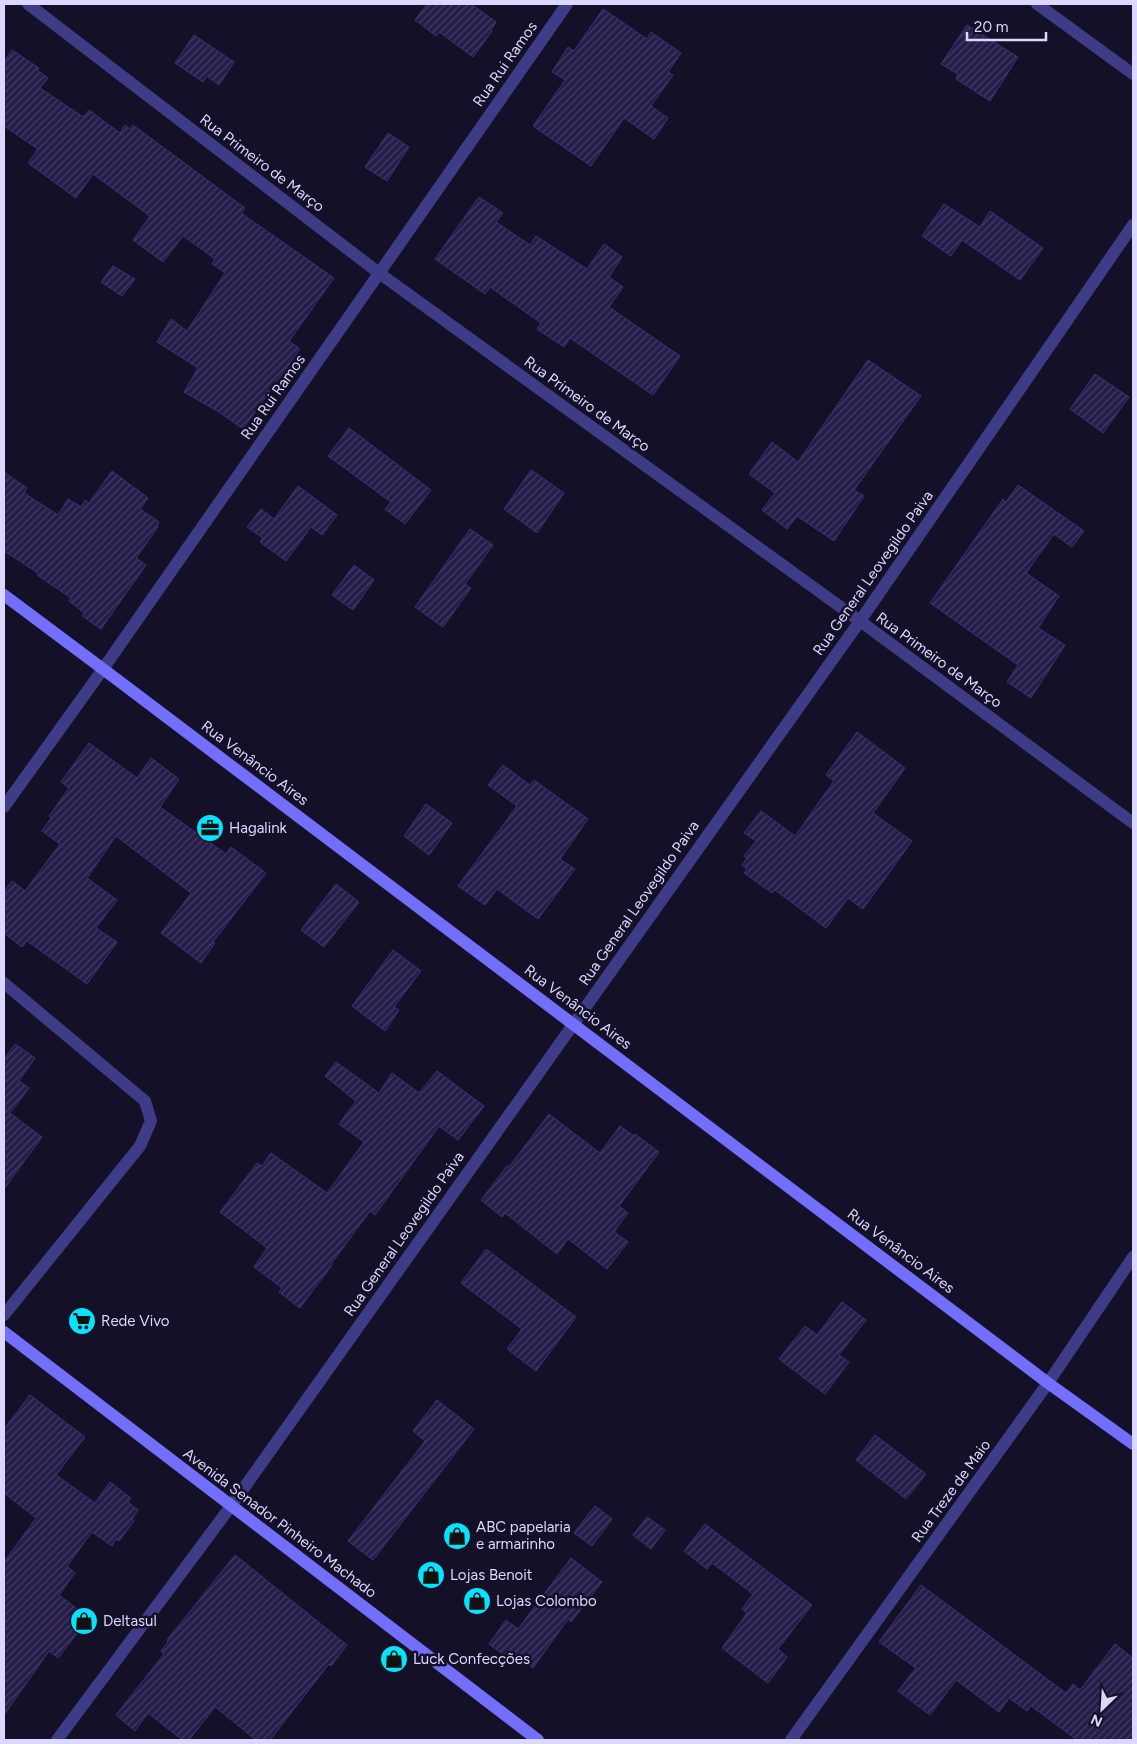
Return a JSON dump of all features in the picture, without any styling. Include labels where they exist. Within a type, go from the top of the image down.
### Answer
[{"type":"main road","name":"Rua Venâncio Aires","points":[[4,595],[1048,1383],[1133,1444]]},
{"type":"main road","name":"Avenida Senador Pinheiro Machado","points":[[4,1332],[538,1740]]},
{"type":"street","name":"Rua Primeiro de Março","points":[[28,4],[379,273],[860,621],[1133,823]]},
{"type":"street","name":"Rua Rui Ramos","points":[[4,807],[103,669],[567,4]]},
{"type":"street","points":[[1037,4],[1133,74]]},
{"type":"street","name":"Rua General Leovegildo Paiva","points":[[57,1740],[231,1506],[860,621],[1133,225]]},
{"type":"street","points":[[4,983],[145,1101],[151,1121],[140,1146],[4,1315]]},
{"type":"street","name":"Rua Treze de Maio","points":[[791,1740],[1048,1383],[1133,1257]]},
{"type":"building","points":[[427,4],[471,4],[496,22],[492,31],[473,57],[439,32],[436,36],[415,20]]},
{"type":"building","points":[[603,9],[647,39],[651,32],[681,53],[668,72],[673,75],[651,106],[668,118],[654,139],[624,118],[591,166],[533,126],[565,80],[552,72],[568,47],[574,51]]},
{"type":"building","points":[[967,25],[1018,57],[990,101],[956,79],[958,74],[941,64]]},
{"type":"building","points":[[194,35],[234,62],[219,85],[207,76],[203,82],[175,63]]},
{"type":"building","points":[[12,50],[39,68],[37,70],[48,78],[40,88],[83,117],[89,110],[120,133],[125,125],[130,129],[133,125],[245,208],[241,213],[334,278],[289,341],[300,349],[243,429],[219,412],[184,392],[198,368],[157,342],[171,319],[187,331],[225,273],[212,264],[215,259],[183,236],[163,262],[133,240],[150,216],[93,174],[76,198],[28,163],[38,149],[4,126],[4,61]]},
{"type":"building","points":[[388,133],[409,147],[387,181],[365,167]]},
{"type":"building","points":[[479,197],[503,213],[496,222],[530,245],[536,236],[587,269],[604,244],[622,257],[609,277],[623,287],[609,307],[680,356],[653,395],[570,338],[564,347],[537,329],[541,323],[490,287],[485,294],[435,259]]},
{"type":"building","points":[[944,204],[980,227],[990,211],[1043,248],[1020,280],[962,240],[951,256],[922,236]]},
{"type":"building","points":[[113,266],[135,279],[122,296],[101,282]]},
{"type":"building","points":[[868,360],[921,396],[854,490],[864,496],[834,541],[797,516],[787,529],[762,510],[775,493],[749,474],[772,442],[798,462]]},
{"type":"building","points":[[1095,374],[1129,397],[1103,433],[1070,409]]},
{"type":"building","points":[[349,428],[431,490],[405,524],[385,509],[391,502],[328,456]]},
{"type":"building","points":[[531,470],[564,493],[537,533],[504,509]]},
{"type":"building","points":[[112,471],[148,498],[140,509],[159,522],[158,527],[136,558],[146,565],[101,629],[82,616],[84,613],[69,601],[71,598],[37,575],[38,573],[4,551],[4,472],[27,488],[24,493],[58,515],[68,499],[81,507],[85,500],[89,503]]},
{"type":"building","points":[[1018,485],[1084,531],[1072,547],[1054,534],[1026,573],[1059,596],[1038,628],[1065,645],[1031,698],[1007,682],[1018,665],[930,603],[1003,499],[1006,502]]},
{"type":"building","points":[[298,486],[337,515],[322,535],[311,527],[286,561],[260,542],[263,538],[247,527],[261,509],[274,519]]},
{"type":"building","points":[[470,529],[493,545],[465,584],[471,588],[443,627],[415,607]]},
{"type":"building","points":[[354,565],[374,580],[353,610],[332,595]]},
{"type":"building","points":[[857,732],[905,768],[873,813],[912,841],[863,909],[848,898],[826,928],[775,890],[772,893],[744,873],[747,869],[742,865],[747,858],[744,856],[756,841],[744,833],[761,811],[795,836],[834,781],[826,775]]},
{"type":"building","points":[[89,743],[137,778],[151,758],[179,779],[160,807],[226,854],[231,847],[266,873],[213,942],[215,943],[201,963],[161,933],[191,893],[116,836],[87,878],[117,900],[96,928],[117,942],[87,984],[27,941],[22,947],[4,933],[4,892],[12,881],[25,891],[60,844],[42,831],[51,818],[49,816],[69,788],[61,782]]},
{"type":"building","points":[[503,765],[530,785],[534,780],[588,819],[560,859],[575,869],[538,919],[497,889],[485,905],[458,886],[517,806],[488,785]]},
{"type":"building","points":[[426,804],[452,823],[429,855],[404,836]]},
{"type":"building","points":[[336,884],[359,902],[324,947],[301,930]]},
{"type":"building","points":[[393,950],[421,971],[394,1007],[399,1010],[385,1031],[352,1006]]},
{"type":"building","points":[[15,1044],[35,1058],[19,1081],[29,1088],[10,1113],[42,1137],[4,1189],[4,1059]]},
{"type":"building","points":[[336,1062],[379,1093],[392,1073],[419,1093],[437,1071],[484,1106],[458,1140],[439,1126],[375,1215],[370,1211],[300,1308],[279,1292],[282,1288],[254,1267],[267,1248],[220,1212],[257,1163],[262,1166],[271,1153],[327,1193],[364,1142],[339,1124],[356,1101],[325,1076]]},
{"type":"building","points":[[549,1114],[600,1153],[620,1126],[634,1136],[635,1134],[659,1152],[619,1206],[628,1213],[614,1232],[628,1242],[607,1269],[568,1239],[557,1254],[505,1213],[502,1217],[481,1200]]},
{"type":"building","points":[[486,1249],[576,1317],[536,1371],[507,1349],[522,1329],[461,1283]]},
{"type":"building","points":[[842,1302],[866,1320],[839,1355],[849,1362],[825,1394],[779,1359],[805,1326],[817,1335]]},
{"type":"building","points":[[30,1395],[85,1437],[56,1475],[95,1503],[110,1482],[131,1498],[128,1502],[138,1510],[132,1519],[134,1521],[119,1541],[116,1539],[112,1546],[92,1532],[67,1566],[75,1573],[59,1595],[89,1618],[58,1658],[49,1651],[4,1715],[4,1562],[36,1518],[4,1493],[4,1429]]},
{"type":"building","points":[[437,1400],[474,1429],[373,1560],[348,1541],[425,1441],[413,1431]]},
{"type":"building","points":[[875,1435],[926,1474],[906,1499],[856,1460]]},
{"type":"building","points":[[595,1506],[612,1519],[592,1546],[574,1533]]},
{"type":"building","points":[[647,1517],[665,1530],[651,1549],[633,1535]]},
{"type":"building","points":[[705,1524],[812,1605],[778,1649],[787,1657],[768,1683],[722,1648],[747,1613],[742,1609],[753,1594],[712,1563],[707,1569],[684,1551]]},
{"type":"building","points":[[235,1555],[347,1645],[331,1666],[329,1664],[270,1740],[256,1740],[215,1707],[189,1740],[182,1740],[148,1713],[135,1731],[116,1715],[164,1654],[161,1651],[168,1642],[167,1640]]},
{"type":"building","points":[[571,1558],[602,1582],[571,1622],[568,1619],[533,1668],[515,1654],[510,1660],[489,1644],[506,1620],[518,1629]]},
{"type":"building","points":[[921,1585],[1066,1693],[1073,1684],[1080,1690],[1115,1644],[1133,1658],[1133,1740],[1077,1740],[1031,1706],[1027,1711],[1009,1698],[999,1712],[956,1680],[930,1715],[898,1691],[916,1668],[879,1642]]},
{"type":"place","name":"Hagalink","points":[[210,828]]},
{"type":"place","name":"Rede Vivo","points":[[82,1321]]},
{"type":"place","name":"ABC papelaria e armarinho","points":[[457,1536]]},
{"type":"place","name":"Lojas Benoit","points":[[431,1575]]},
{"type":"place","name":"Lojas Colombo","points":[[477,1601]]},
{"type":"place","name":"Deltasul","points":[[84,1621]]},
{"type":"place","name":"Luck Confecções","points":[[394,1659]]}]
